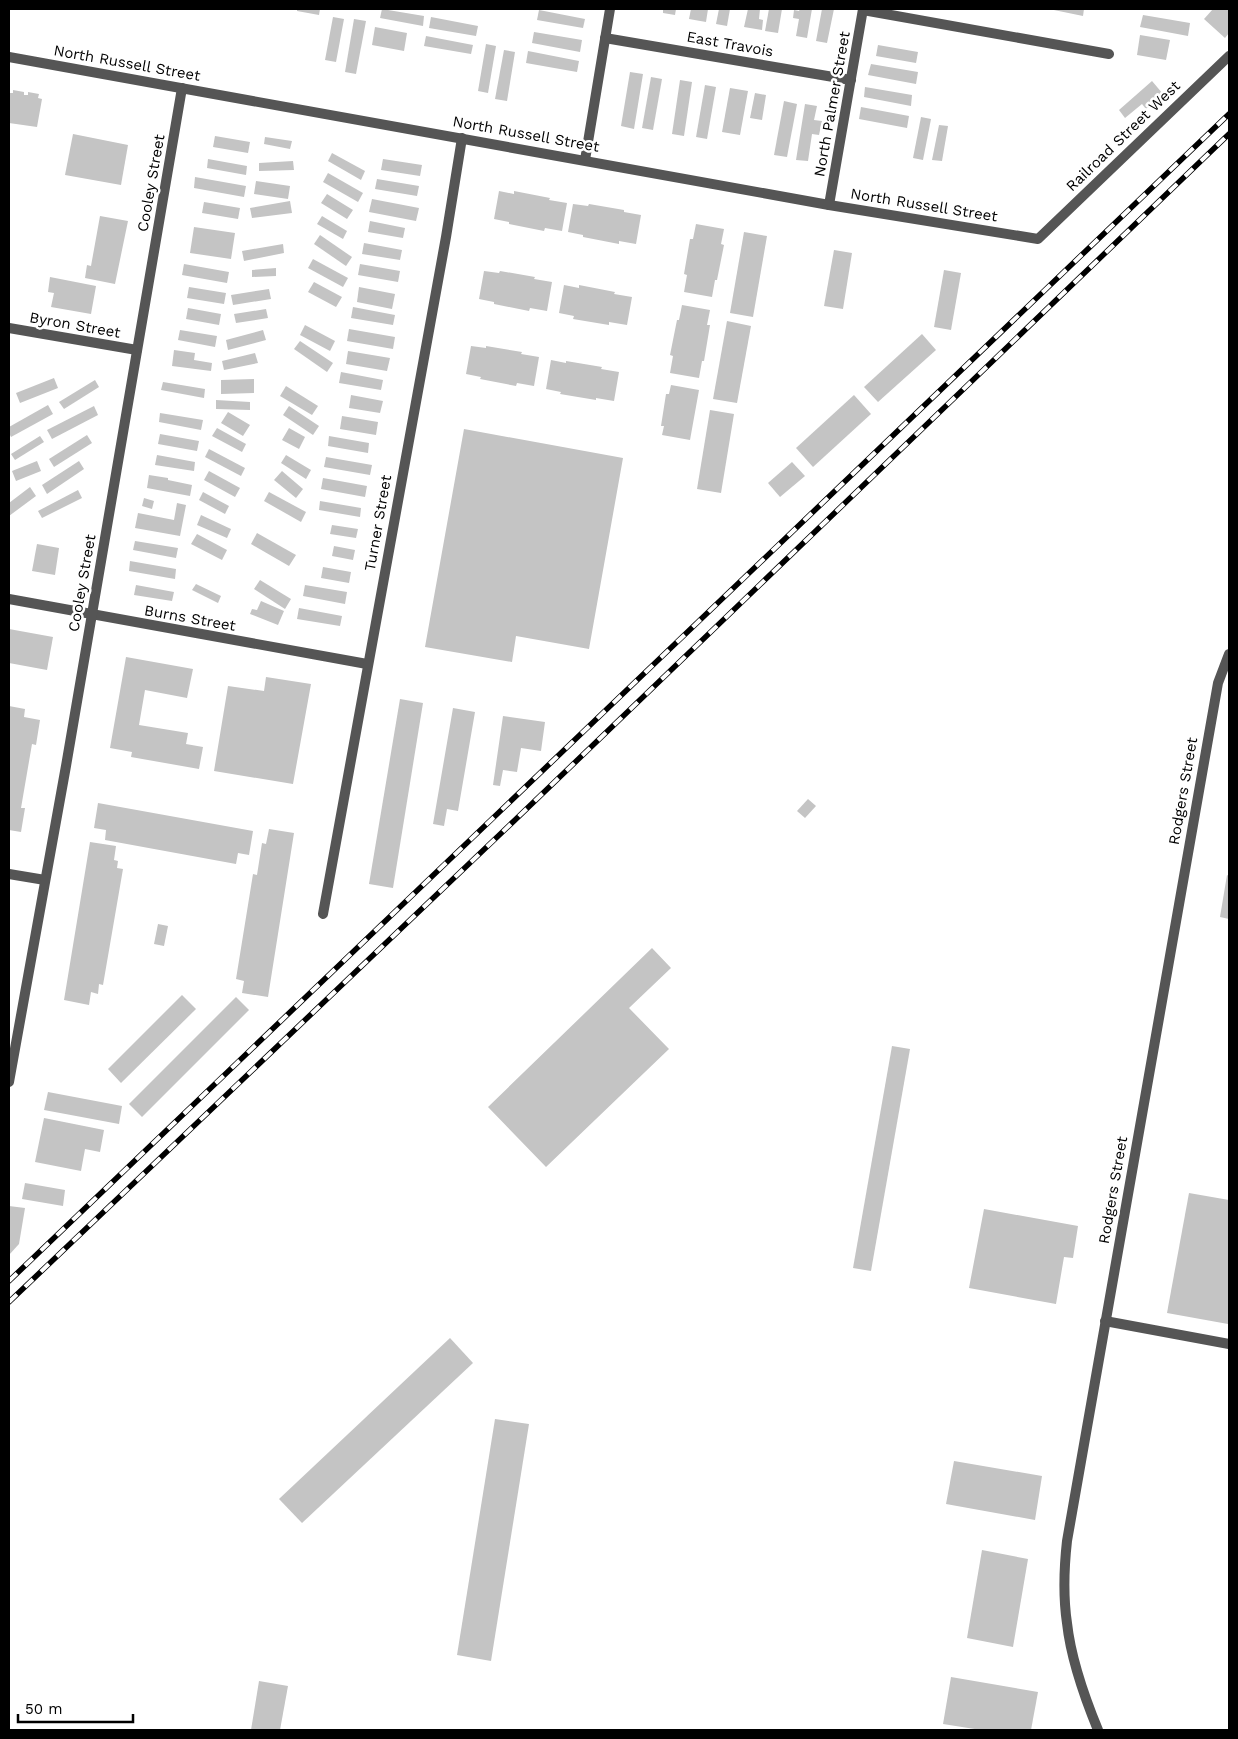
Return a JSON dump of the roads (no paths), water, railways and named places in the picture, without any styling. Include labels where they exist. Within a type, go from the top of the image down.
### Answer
[{"type":"street","points":[[585,160],[610,9]]},
{"type":"street","points":[[863,9],[1109,54]]},
{"type":"street","name":"North Palmer Street","points":[[829,205],[863,9]]},
{"type":"street","name":"East Travois","points":[[605,38],[851,80]]},
{"type":"street","name":"Railroad Street West","points":[[1038,239],[1229,56]]},
{"type":"street","name":"North Russell Street","points":[[9,57],[829,205],[1038,239]]},
{"type":"street","name":"Cooley Street","points":[[9,1082],[92,615],[182,88]]},
{"type":"street","name":"Turner Street","points":[[323,914],[446,237],[462,138]]},
{"type":"street","name":"Byron Street","points":[[9,328],[137,350]]},
{"type":"street","name":"Burns Street","points":[[9,599],[367,664]]},
{"type":"street","name":"Rodgers Street","points":[[1098,1730],[1079,1680],[1066,1622],[1064,1572],[1066,1541],[1216,693],[1229,654]]},
{"type":"street","points":[[9,874],[45,880]]},
{"type":"street","points":[[1105,1321],[1229,1344]]},
{"type":"railway","points":[[9,1281],[1229,114]]},
{"type":"railway","points":[[9,1302],[515,820],[1229,134]]}]
